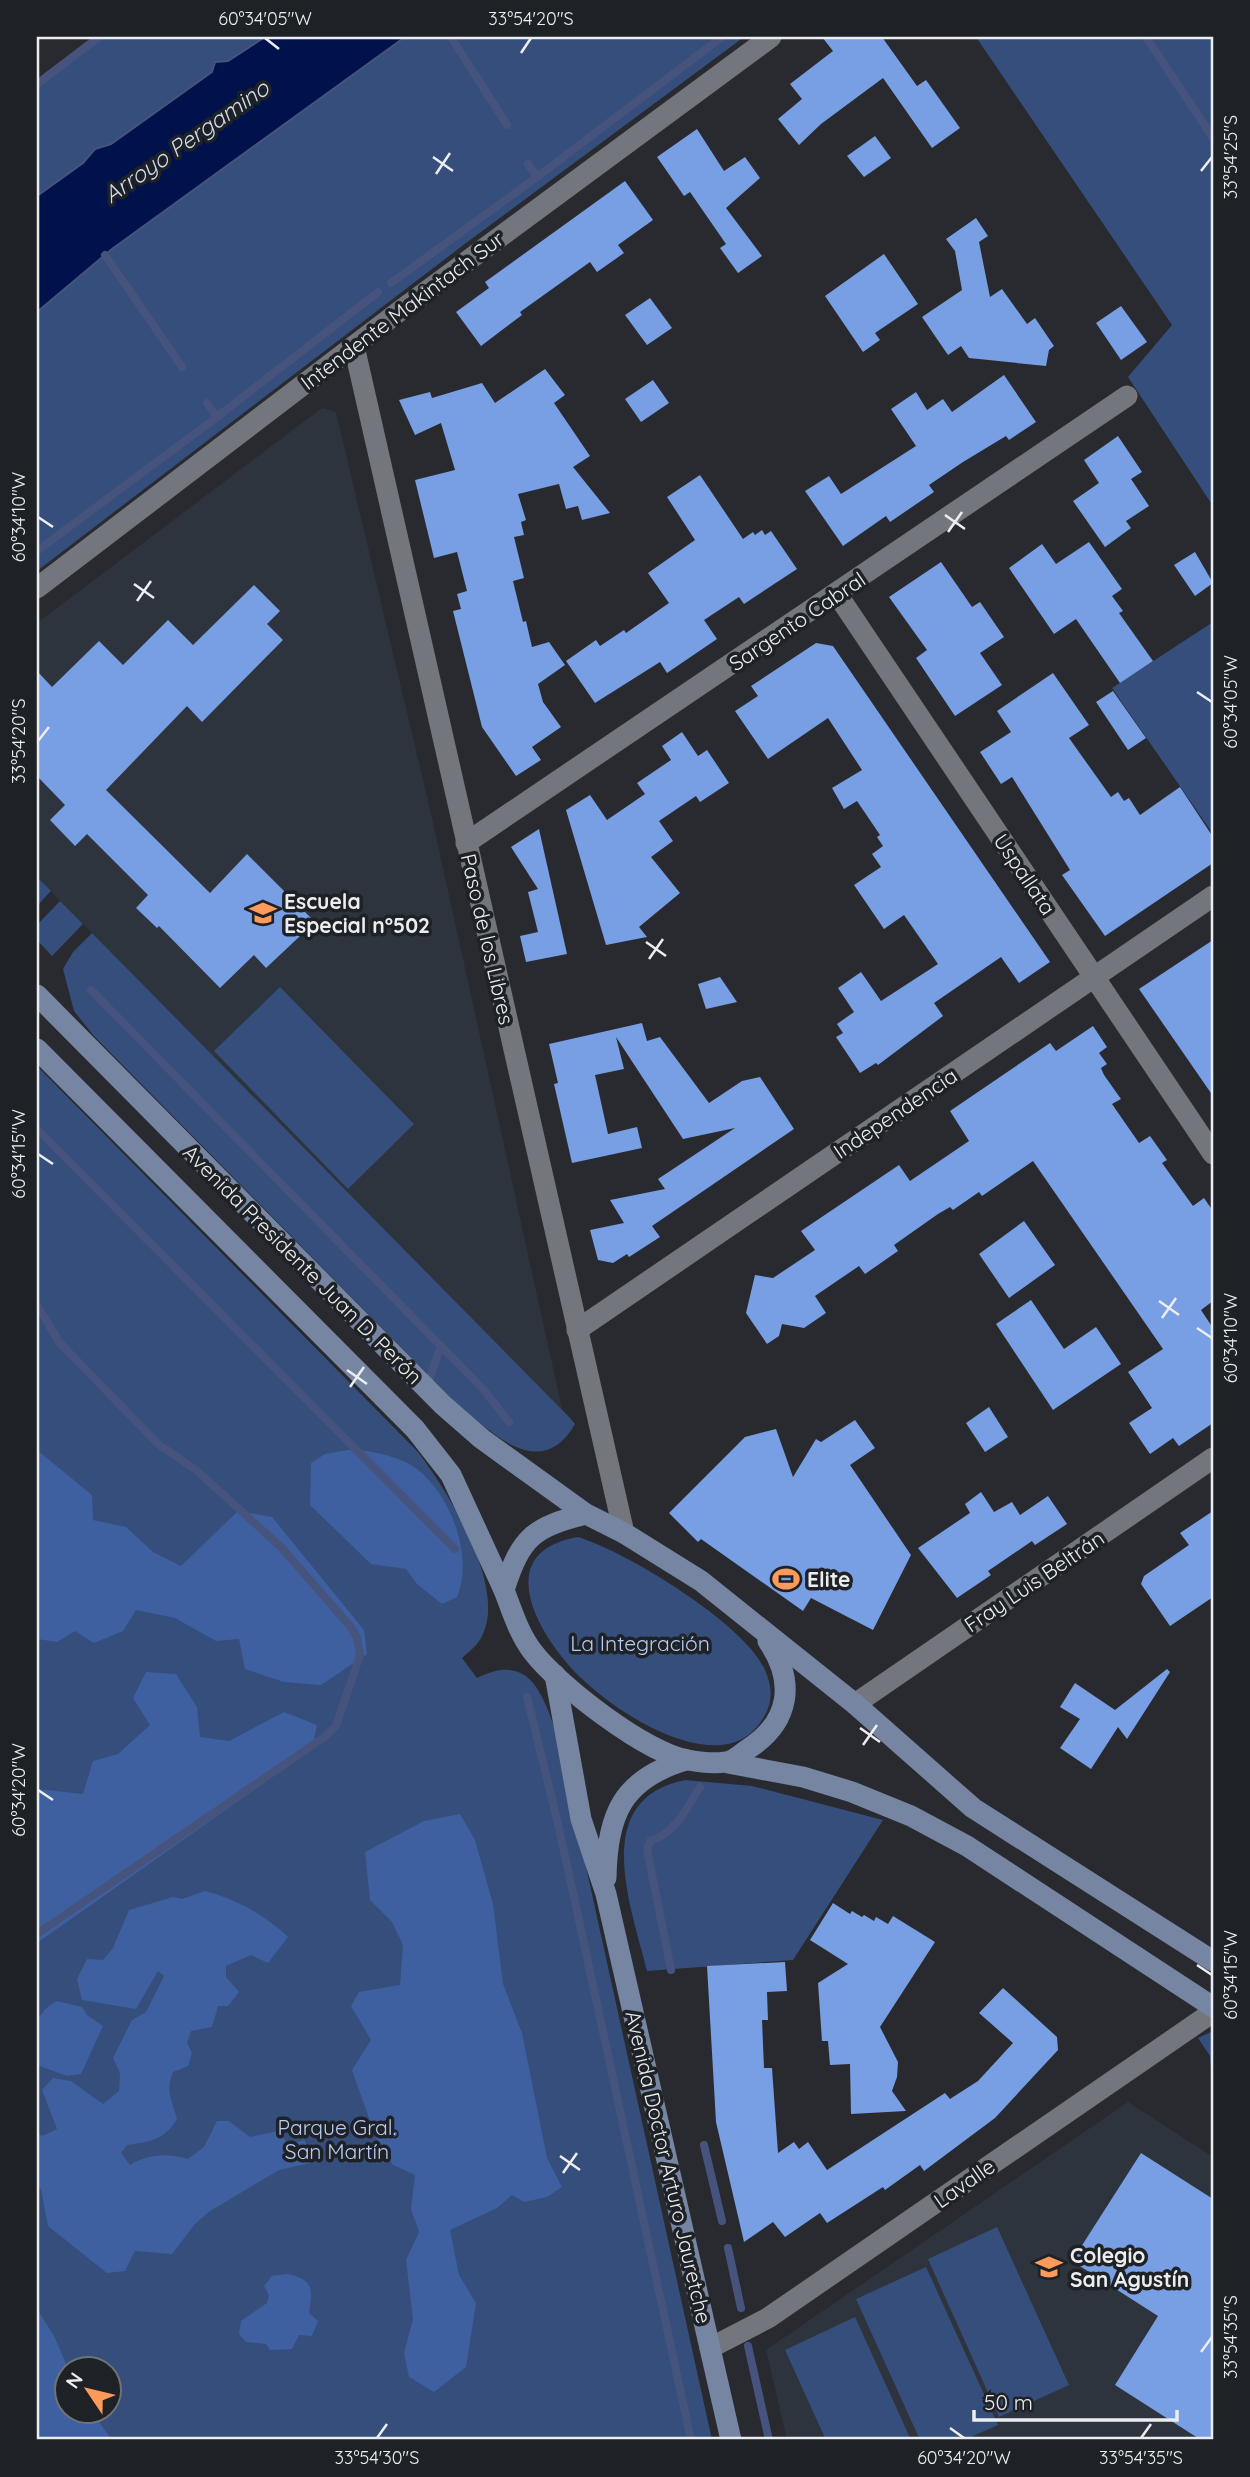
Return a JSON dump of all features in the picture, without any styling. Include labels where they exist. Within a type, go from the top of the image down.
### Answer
[{"type":"main road","name":"Avenida Presidente Juan D. Perón","points":[[37,995],[443,1405],[482,1438],[586,1514],[624,1532],[701,1581],[855,1704],[973,1808],[1213,1961]]},
{"type":"main road","name":"Avenida Presidente Juan D. Perón","points":[[37,1049],[415,1429],[451,1475],[524,1638],[555,1675],[604,1716],[685,1760],[728,1762],[803,1777],[852,1792],[911,1816],[967,1846],[1213,2010]]},
{"type":"main road","points":[[504,1590],[514,1557],[532,1535],[554,1522],[586,1514]]},
{"type":"main road","name":"Avenida Presidente Juan D. Perón","points":[[728,1762],[758,1743],[779,1720],[787,1688],[780,1662],[754,1623]]},
{"type":"main road","name":"Avenida Doctor Arturo Jauretche","points":[[555,1675],[581,1819],[606,1894],[731,2440]]},
{"type":"main road","name":"Avenida Doctor Arturo Jauretche","points":[[606,1894],[607,1846],[615,1814],[633,1785],[660,1768],[685,1760]]},
{"type":"street","name":"Intendente Makintach Sur","points":[[37,588],[354,346],[771,37]]},
{"type":"street","name":"Paso de los Libres","points":[[354,346],[624,1532]]},
{"type":"street","name":"Sargento Cabral","points":[[466,843],[1128,396]]},
{"type":"street","name":"Uspallata","points":[[837,594],[1213,1154]]},
{"type":"street","name":"Independencia","points":[[577,1330],[1213,896]]},
{"type":"street","name":"Fray Luis Beltrán","points":[[855,1704],[1213,1458]]},
{"type":"street","name":"Lavalle","points":[[710,2348],[768,2318],[1213,2010]]},
{"type":"shaded area","name":"Escuela Especial n°502","points":[[322,408],[336,412],[432,818],[563,1413],[37,877],[37,623]]},
{"type":"shaded area","points":[[354,1449],[403,1461],[417,1469],[440,1494],[449,1510],[461,1546],[462,1581],[457,1597],[442,1604],[417,1584],[406,1569],[371,1564],[310,1505],[311,1463],[325,1454]]},
{"type":"shaded area","points":[[37,1450],[92,1495],[93,1520],[126,1527],[153,1552],[181,1566],[238,1511],[272,1517],[364,1630],[367,1654],[321,1685],[284,1682],[245,1669],[239,1639],[216,1641],[175,1618],[136,1610],[123,1631],[94,1643],[75,1631],[57,1642],[37,1639]]},
{"type":"shaded area","points":[[146,1672],[176,1674],[197,1707],[200,1737],[229,1741],[284,1712],[317,1725],[312,1749],[37,1943],[37,1789],[83,1794],[93,1761],[118,1754],[150,1725],[133,1698]]},
{"type":"shaded area","points":[[460,1814],[475,1840],[493,1904],[503,1984],[522,2033],[547,2158],[562,2187],[547,2197],[524,2202],[512,2195],[497,2208],[450,2230],[459,2275],[476,2303],[466,2367],[434,2392],[409,2377],[404,2353],[413,2319],[406,2260],[419,2232],[411,2209],[415,2175],[393,2165],[376,2138],[352,2070],[371,2040],[351,2006],[359,1992],[400,1985],[403,1945],[392,1922],[370,1900],[365,1852],[424,1821]]},
{"type":"shaded area","points":[[205,1891],[228,1898],[249,1909],[288,1937],[268,1963],[251,1955],[226,1966],[226,1977],[239,1992],[228,2006],[218,2006],[212,2027],[191,2031],[187,2043],[192,2053],[188,2066],[173,2072],[170,2085],[170,2096],[177,2119],[162,2136],[127,2145],[121,2153],[130,2165],[158,2156],[188,2159],[204,2147],[217,2121],[229,2121],[250,2137],[278,2131],[288,2144],[305,2140],[310,2163],[279,2170],[210,2211],[195,2224],[172,2254],[135,2251],[125,2271],[107,2273],[48,2226],[41,2189],[37,2186],[37,2133],[42,2136],[57,2129],[42,2090],[53,2078],[71,2081],[103,2104],[119,2091],[120,2073],[113,2058],[132,2020],[146,2012],[164,1976],[158,1971],[136,2009],[82,2000],[77,1979],[87,1959],[103,1960],[113,1948],[129,1910],[173,1897],[182,1899]]},
{"type":"shaded area","points":[[57,2001],[82,2007],[87,2015],[103,2026],[81,2074],[67,2076],[37,2065],[38,2020],[48,2007]]},
{"type":"shaded area","name":"Colegio San Agustín","points":[[1128,2102],[1213,2157],[1213,2440],[787,2440],[766,2350]]},
{"type":"shaded area","points":[[287,2274],[302,2279],[310,2287],[309,2313],[318,2321],[312,2336],[299,2335],[292,2349],[270,2350],[266,2344],[246,2342],[239,2334],[241,2321],[267,2303],[269,2295],[264,2286],[272,2276]]},
{"type":"shaded area","points":[[37,2309],[62,2354],[52,2354],[52,2424],[100,2424],[112,2440],[37,2440]]},
{"type":"green space","points":[[105,37],[265,37],[228,61],[215,62],[212,72],[111,144],[95,149],[83,163],[37,196],[37,81]]},
{"type":"green space","points":[[405,37],[744,37],[466,243],[37,571],[37,312],[112,249]]},
{"type":"green space","points":[[976,37],[1213,37],[1213,506],[1128,377],[1172,325]]},
{"type":"green space","points":[[1213,622],[1213,834],[1112,688]]},
{"type":"green space","points":[[37,877],[51,891],[37,906]]},
{"type":"green space","points":[[60,901],[83,924],[52,956],[37,940],[37,925]]},
{"type":"green space","points":[[92,933],[570,1418],[575,1424],[561,1442],[546,1450],[531,1451],[514,1446],[482,1425],[453,1400],[94,1036],[74,1011],[63,969],[73,952]]},
{"type":"green space","points":[[280,987],[414,1124],[348,1189],[214,1051]]},
{"type":"green space","name":"Parque Gral. San Martín","points":[[37,1066],[418,1452],[444,1490],[470,1539],[487,1590],[488,1614],[481,1638],[462,1658],[477,1678],[495,1671],[510,1670],[532,1681],[540,1692],[557,1735],[712,2440],[37,2440]]},
{"type":"green space","name":"La Integración","points":[[578,1537],[625,1558],[682,1592],[734,1632],[753,1652],[765,1670],[771,1696],[766,1714],[753,1731],[730,1744],[717,1745],[703,1745],[663,1733],[608,1701],[564,1660],[538,1619],[530,1598],[529,1577],[535,1560],[551,1546]]},
{"type":"green space","points":[[685,1780],[752,1786],[883,1820],[793,1960],[647,1971],[627,1887],[624,1858],[627,1832],[636,1809],[655,1791]]},
{"type":"green space","points":[[1213,2031],[1213,2101],[1210,2056],[1198,2038]]},
{"type":"green space","points":[[997,2227],[1069,2385],[999,2417],[928,2259]]},
{"type":"green space","points":[[926,2267],[998,2425],[964,2440],[920,2440],[856,2299]]},
{"type":"green space","points":[[855,2317],[911,2440],[826,2440],[785,2350]]},
{"type":"water","name":"Arroyo Pergamino","points":[[265,37],[405,37],[112,249],[37,312],[37,196],[83,163],[95,149],[111,144],[212,72],[215,62],[228,61]]},
{"type":"building","points":[[822,37],[882,37],[917,86],[926,80],[960,128],[932,148],[883,78],[821,124],[799,145],[778,119],[802,99],[790,84],[833,51]]},
{"type":"building","points":[[697,129],[724,171],[745,157],[760,178],[726,208],[762,256],[738,273],[720,248],[726,244],[690,192],[684,196],[657,157]]},
{"type":"building","points":[[875,136],[891,158],[864,177],[847,156]]},
{"type":"building","points":[[625,181],[653,220],[618,245],[624,253],[597,272],[590,262],[520,312],[522,315],[481,346],[456,312],[489,288],[485,282]]},
{"type":"building","points":[[976,218],[988,236],[979,242],[990,297],[1002,289],[1027,324],[1035,318],[1054,346],[1049,350],[1046,366],[969,358],[961,346],[948,355],[922,317],[962,290],[955,251],[946,239]]},
{"type":"building","points":[[884,254],[918,304],[875,333],[880,340],[863,352],[825,296]]},
{"type":"building","points":[[650,298],[672,328],[647,345],[625,315]]},
{"type":"building","points":[[1121,306],[1147,342],[1121,360],[1096,323]]},
{"type":"building","points":[[545,369],[565,395],[554,403],[590,456],[573,467],[610,513],[582,520],[578,506],[566,509],[559,484],[518,494],[526,520],[521,522],[524,535],[514,537],[524,578],[513,581],[523,622],[526,621],[532,647],[549,642],[565,665],[538,684],[543,702],[561,727],[532,747],[541,760],[516,776],[482,727],[453,611],[461,609],[457,594],[467,591],[457,552],[434,558],[415,480],[455,470],[441,423],[415,435],[399,400],[430,392],[432,398],[482,383],[495,403]]},
{"type":"building","points":[[1004,375],[1036,422],[1009,440],[1006,436],[963,462],[929,485],[934,492],[890,522],[886,516],[843,546],[805,491],[829,476],[841,494],[916,446],[891,409],[916,392],[927,410],[943,399],[952,412]]},
{"type":"building","points":[[653,380],[669,403],[641,422],[625,399]]},
{"type":"building","points":[[1118,436],[1142,472],[1131,479],[1149,506],[1126,521],[1131,528],[1105,547],[1073,501],[1099,483],[1084,460]]},
{"type":"building","points":[[700,475],[743,539],[753,532],[755,535],[762,530],[765,535],[771,531],[797,569],[744,604],[739,597],[704,620],[717,639],[667,673],[660,662],[595,703],[566,661],[596,640],[600,646],[624,630],[626,633],[669,603],[648,573],[695,540],[667,497]]},
{"type":"building","points":[[1089,542],[1122,589],[1112,596],[1123,611],[1119,613],[1153,661],[1120,683],[1076,619],[1054,634],[1009,568],[1042,544],[1056,564]]},
{"type":"building","points":[[1195,552],[1213,583],[1195,596],[1174,565]]},
{"type":"building","points":[[941,562],[972,607],[980,602],[1004,637],[980,653],[1002,685],[955,716],[916,658],[927,650],[889,597]]},
{"type":"building","points":[[254,585],[280,611],[267,624],[283,640],[202,722],[187,706],[106,790],[210,893],[247,854],[315,922],[266,968],[254,955],[220,988],[159,926],[157,928],[136,908],[148,895],[87,834],[75,846],[50,820],[65,805],[37,776],[37,671],[52,687],[99,641],[123,665],[168,620],[193,645]]},
{"type":"building","points":[[816,643],[833,646],[1050,962],[1019,983],[1001,957],[934,1003],[943,1016],[878,1065],[876,1063],[860,1073],[836,1037],[843,1033],[837,1024],[854,1012],[838,988],[861,972],[881,1001],[938,964],[904,915],[884,929],[854,885],[881,867],[872,854],[883,846],[877,837],[880,835],[857,801],[844,809],[832,788],[862,770],[828,718],[768,759],[735,711],[758,696],[751,686]]},
{"type":"building","points":[[1053,673],[1089,725],[1069,738],[1111,797],[1118,792],[1124,801],[1129,798],[1140,815],[1180,787],[1213,837],[1213,863],[1105,936],[1062,875],[1070,870],[1012,777],[1001,784],[980,752],[1011,732],[997,711]]},
{"type":"building","points":[[1113,691],[1146,738],[1128,750],[1096,702]]},
{"type":"building","points":[[682,732],[698,756],[707,750],[729,783],[700,802],[696,796],[659,821],[673,841],[651,857],[680,893],[639,927],[647,937],[606,945],[566,810],[590,795],[607,820],[645,794],[637,783],[671,760],[662,746]]},
{"type":"building","points":[[539,829],[567,954],[526,962],[520,936],[538,932],[528,892],[538,889],[511,847]]},
{"type":"building","points":[[1213,940],[1213,1096],[1139,989]]},
{"type":"building","points":[[720,977],[737,1002],[706,1009],[698,984]]},
{"type":"building","points":[[642,1023],[647,1041],[660,1037],[709,1103],[742,1081],[760,1077],[794,1129],[652,1226],[660,1237],[629,1257],[627,1254],[613,1263],[598,1260],[590,1230],[624,1223],[610,1200],[665,1189],[658,1179],[735,1128],[683,1139],[616,1037],[624,1069],[595,1075],[608,1134],[637,1127],[642,1148],[572,1163],[554,1084],[558,1083],[549,1044]]},
{"type":"building","points":[[1093,1026],[1107,1047],[1099,1053],[1107,1064],[1101,1068],[1121,1099],[1112,1104],[1139,1143],[1150,1136],[1167,1160],[1162,1163],[1193,1206],[1204,1198],[1213,1211],[1213,1301],[1201,1310],[1213,1328],[1213,1423],[1179,1446],[1173,1438],[1150,1454],[1129,1423],[1152,1408],[1128,1372],[1163,1349],[1033,1161],[982,1196],[979,1192],[953,1210],[950,1207],[938,1214],[894,1245],[898,1251],[865,1274],[859,1266],[815,1296],[826,1313],[804,1328],[782,1324],[779,1336],[767,1344],[746,1313],[755,1275],[773,1278],[815,1250],[801,1231],[899,1165],[910,1181],[969,1141],[950,1111],[1050,1043],[1056,1051]]},
{"type":"building","points":[[1024,1221],[1055,1265],[1009,1298],[979,1254]]},
{"type":"building","points":[[1031,1300],[1064,1349],[1096,1327],[1121,1364],[1053,1410],[996,1324]]},
{"type":"building","points":[[989,1407],[1008,1437],[985,1452],[966,1423]]},
{"type":"building","points":[[855,1420],[875,1448],[850,1465],[911,1555],[873,1630],[811,1598],[803,1611],[701,1539],[698,1542],[669,1513],[745,1437],[776,1429],[793,1477],[816,1439],[821,1442]]},
{"type":"building","points":[[981,1492],[994,1512],[1012,1502],[1020,1515],[1048,1496],[1067,1524],[1035,1545],[1032,1541],[988,1571],[991,1575],[957,1598],[918,1548],[970,1513],[965,1504]]},
{"type":"building","points":[[1213,1511],[1213,1597],[1170,1626],[1141,1584],[1144,1576],[1189,1545],[1180,1533]]},
{"type":"building","points":[[1167,1669],[1170,1672],[1127,1739],[1118,1727],[1091,1769],[1060,1748],[1080,1719],[1060,1707],[1075,1683],[1115,1710]]},
{"type":"building","points":[[833,1903],[850,1914],[852,1911],[874,1921],[876,1917],[888,1924],[893,1916],[935,1942],[880,2027],[898,2062],[892,2091],[906,2111],[851,2114],[850,2064],[830,2065],[828,2041],[822,2041],[818,1983],[848,1964],[810,1940]]},
{"type":"building","points":[[785,1962],[787,1991],[767,1992],[768,2020],[762,2020],[764,2068],[772,2068],[778,2153],[794,2142],[799,2149],[808,2142],[827,2170],[945,2093],[950,2099],[978,2081],[1013,2043],[979,2013],[1003,1988],[1057,2037],[1058,2050],[995,2118],[924,2171],[920,2165],[885,2190],[883,2187],[827,2223],[820,2213],[785,2237],[773,2222],[744,2242],[716,2122],[707,1966]]},
{"type":"building","points":[[1141,2153],[1213,2199],[1213,2440],[1201,2440],[1115,2385],[1158,2316],[1072,2261]]},
{"type":"waterway","points":[[37,84],[99,37]]},
{"type":"waterway","points":[[451,37],[507,125]]},
{"type":"waterway","points":[[391,283],[722,37]]},
{"type":"waterway","points":[[1146,37],[1213,138]]},
{"type":"waterway","points":[[528,164],[537,177]]},
{"type":"waterway","points":[[105,255],[182,367]]},
{"type":"waterway","points":[[37,551],[217,417],[378,292]]},
{"type":"waterway","points":[[207,403],[217,417]]},
{"type":"waterway","points":[[91,990],[483,1389],[509,1422]]},
{"type":"waterway","points":[[37,1129],[455,1549]]},
{"type":"waterway","points":[[37,1305],[59,1342],[158,1444],[196,1470],[281,1547],[350,1626],[357,1637],[360,1655],[336,1726],[323,1738],[37,1934]]},
{"type":"waterway","points":[[430,1377],[441,1346]]},
{"type":"waterway","points":[[527,1697],[559,1828],[691,2440]]},
{"type":"waterway","points":[[671,1970],[647,1850],[650,1841],[667,1832],[680,1819],[700,1787]]},
{"type":"waterway","points":[[704,2145],[722,2221]]},
{"type":"waterway","points":[[728,2248],[741,2308]]},
{"type":"waterway","points":[[748,2346],[769,2440]]},
{"type":"place","name":"Escuela Especial n°502","points":[[263,913]]},
{"type":"place","name":"Elite","points":[[786,1579]]},
{"type":"place","name":"Colegio San Agustín","points":[[1049,2267]]}]
